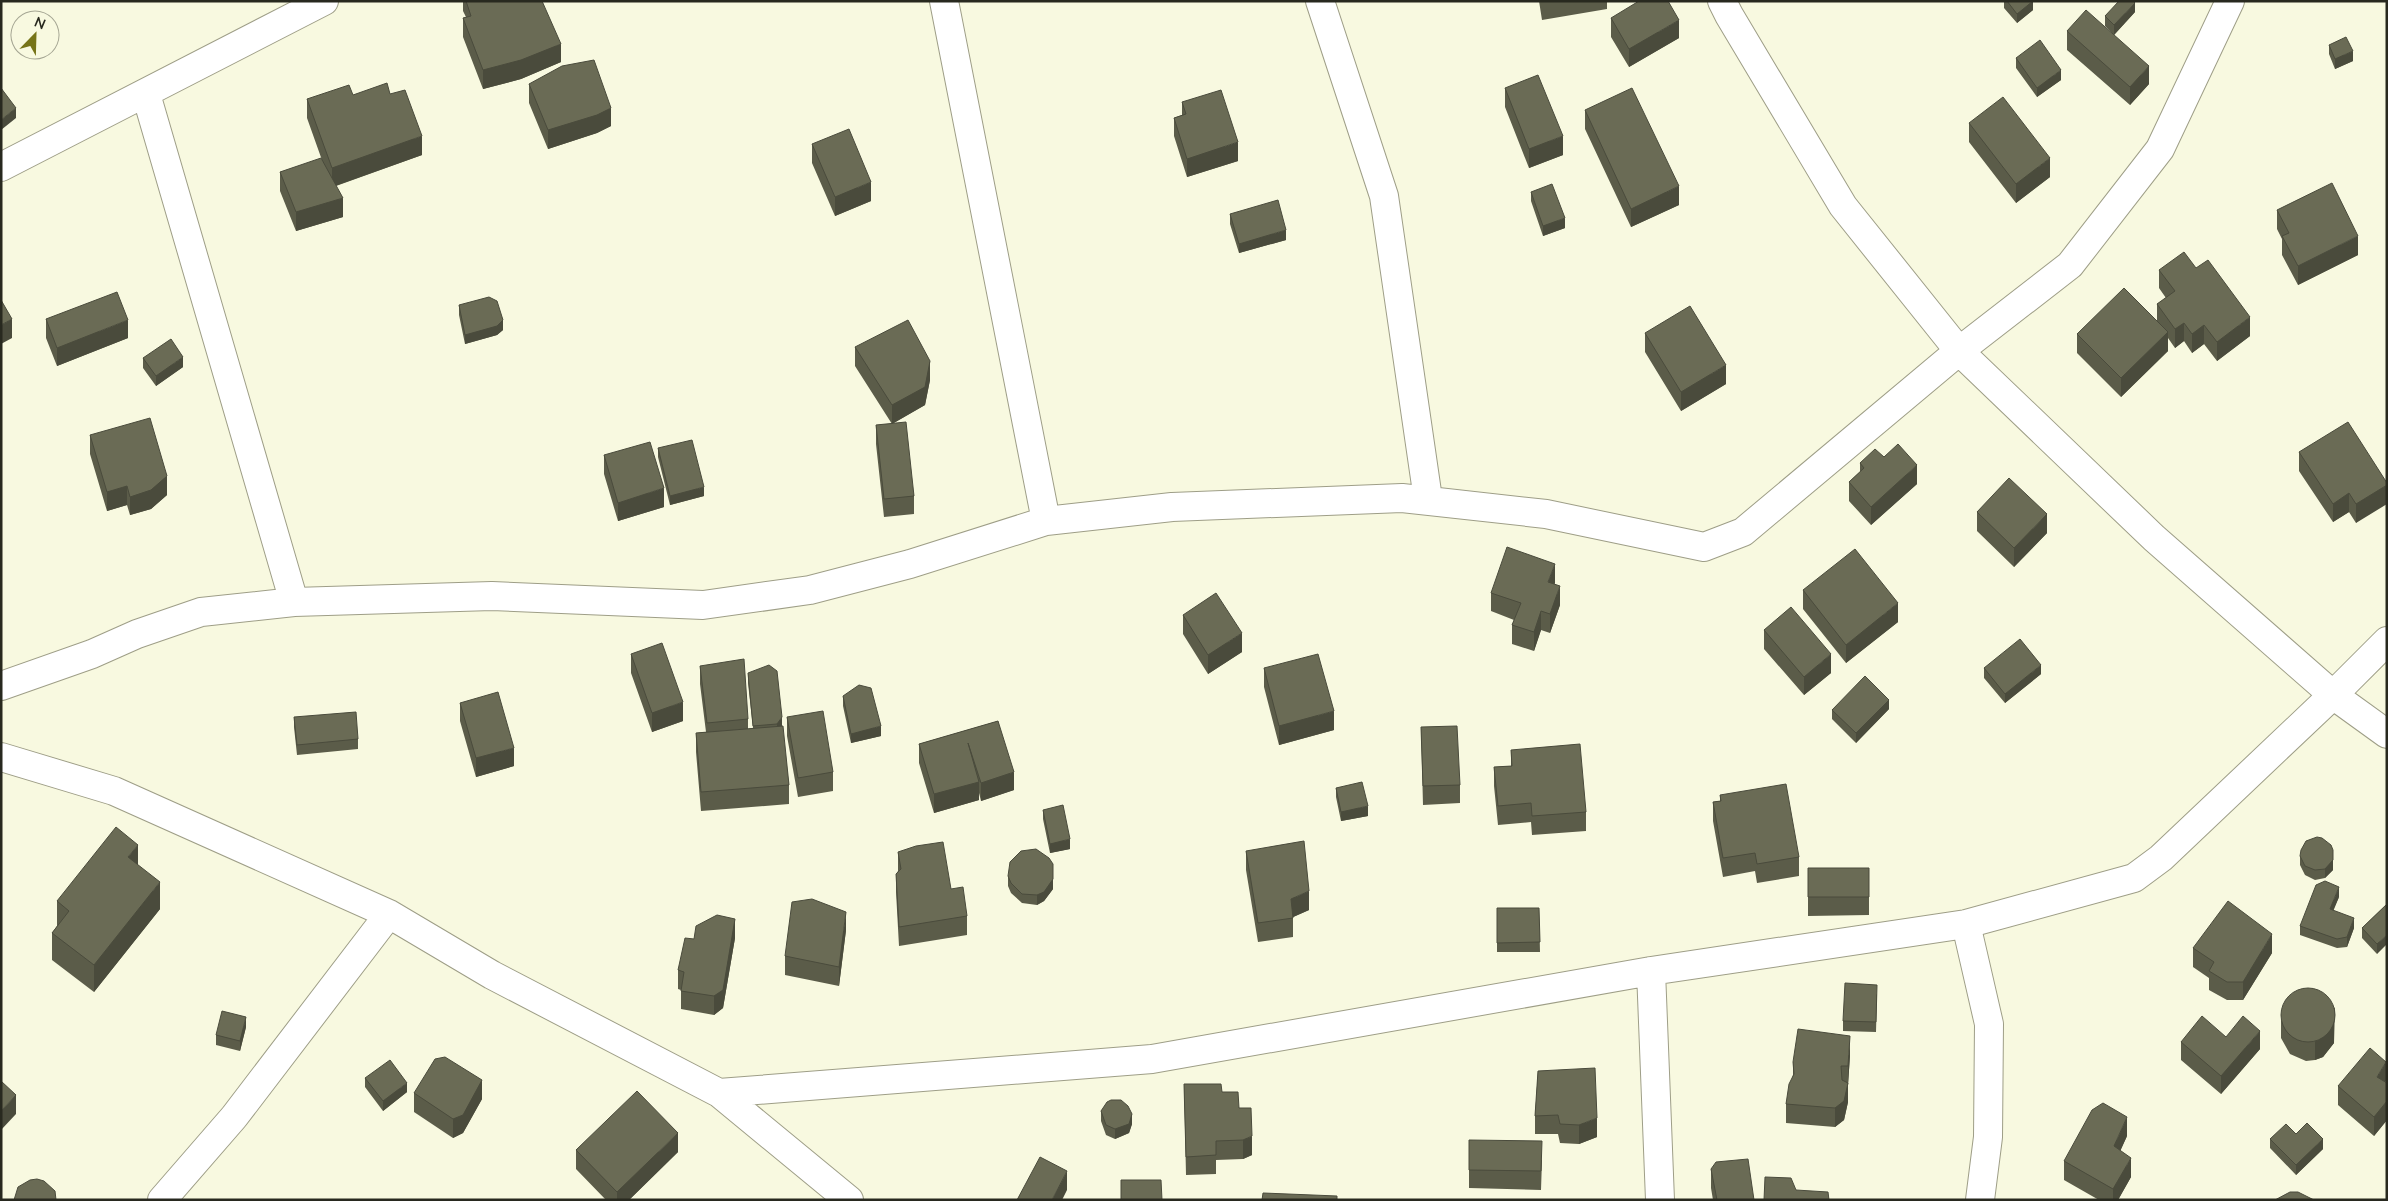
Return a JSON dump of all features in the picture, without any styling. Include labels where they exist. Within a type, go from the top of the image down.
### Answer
[{"type":"street","points":[[1,167],[324,1]]},
{"type":"street","points":[[944,1],[1046,521]]},
{"type":"street","points":[[1320,1],[1384,196],[1428,499]]},
{"type":"street","points":[[1722,1],[1843,206],[1959,351],[2154,538],[2333,695],[2387,734]]},
{"type":"street","points":[[1,686],[92,654],[137,634],[201,612],[294,602],[492,596],[703,605],[810,590],[910,564],[1046,521],[1172,507],[1402,498],[1428,499],[1546,514],[1704,547],[1743,532],[1959,351],[2070,265],[2160,149],[2230,1]]},
{"type":"street","points":[[146,94],[294,602]]},
{"type":"street","points":[[718,1093],[1152,1059],[1651,971],[1966,924],[2134,878],[2162,858],[2387,641]]},
{"type":"street","points":[[1,758],[114,791],[389,914],[492,976],[718,1093],[849,1200]]},
{"type":"street","points":[[162,1200],[234,1117],[389,914]]},
{"type":"street","points":[[1966,924],[1989,1024],[1988,1137],[1980,1200]]},
{"type":"street","points":[[1651,971],[1660,1200]]},
{"type":"building","points":[[466,1],[542,1],[561,44],[521,60],[483,70],[463,18],[471,16]]},
{"type":"building","points":[[1639,1],[1668,1],[1679,20],[1629,49],[1611,18]]},
{"type":"building","points":[[2007,1],[2033,1],[2017,14]]},
{"type":"building","points":[[2119,1],[2133,1],[2135,3],[2114,25],[2105,16]]},
{"type":"building","points":[[2086,10],[2149,66],[2130,87],[2067,31]]},
{"type":"building","points":[[2346,37],[2353,51],[2335,59],[2329,45]]},
{"type":"building","points":[[2040,40],[2061,70],[2037,88],[2016,58]]},
{"type":"building","points":[[594,60],[611,108],[597,115],[548,130],[529,84],[562,66]]},
{"type":"building","points":[[1538,75],[1563,136],[1529,149],[1505,88]]},
{"type":"building","points":[[387,83],[390,94],[405,90],[422,136],[332,168],[307,99],[349,85],[353,95]]},
{"type":"building","points":[[1,88],[16,108],[1,120]]},
{"type":"building","points":[[1632,88],[1679,186],[1631,209],[1585,110]]},
{"type":"building","points":[[1221,90],[1238,142],[1187,159],[1174,118],[1186,114],[1182,102]]},
{"type":"building","points":[[2003,97],[2050,158],[2016,184],[1969,123]]},
{"type":"building","points":[[849,129],[871,182],[835,197],[812,144]]},
{"type":"building","points":[[321,158],[343,198],[296,212],[280,172]]},
{"type":"building","points":[[2332,183],[2358,236],[2298,266],[2282,236],[2289,233],[2277,210]]},
{"type":"building","points":[[1552,184],[1565,218],[1543,226],[1531,192]]},
{"type":"building","points":[[1278,200],[1286,230],[1239,244],[1230,214]]},
{"type":"building","points":[[2184,252],[2196,268],[2208,260],[2250,317],[2217,342],[2204,325],[2192,334],[2184,323],[2175,329],[2157,304],[2175,291],[2159,270]]},
{"type":"building","points":[[2124,288],[2168,332],[2121,378],[2077,334]]},
{"type":"building","points":[[117,292],[128,320],[57,348],[46,319]]},
{"type":"building","points":[[489,297],[497,301],[503,320],[497,326],[465,335],[459,305]]},
{"type":"building","points":[[1,300],[12,319],[1,325]]},
{"type":"building","points":[[1690,306],[1726,365],[1681,392],[1645,333]]},
{"type":"building","points":[[908,320],[930,361],[925,387],[892,405],[855,347]]},
{"type":"building","points":[[171,339],[183,357],[156,376],[143,358]]},
{"type":"building","points":[[150,418],[167,476],[151,490],[130,497],[127,486],[107,492],[90,435]]},
{"type":"building","points":[[906,422],[914,496],[884,499],[876,425]]},
{"type":"building","points":[[2348,422],[2387,485],[2356,504],[2349,493],[2333,504],[2299,452]]},
{"type":"building","points":[[692,440],[704,487],[670,496],[658,448]]},
{"type":"building","points":[[650,442],[664,488],[618,503],[604,455]]},
{"type":"building","points":[[1898,444],[1917,465],[1871,507],[1849,482],[1864,468],[1860,463],[1875,449],[1884,457]]},
{"type":"building","points":[[2009,478],[2047,514],[2014,548],[1977,512]]},
{"type":"building","points":[[1507,547],[1555,564],[1548,582],[1560,586],[1550,614],[1541,611],[1534,632],[1512,625],[1521,603],[1491,593]]},
{"type":"building","points":[[1855,549],[1898,603],[1846,645],[1803,590]]},
{"type":"building","points":[[1216,593],[1242,633],[1208,655],[1183,615]]},
{"type":"building","points":[[1791,607],[1831,654],[1804,677],[1764,630]]},
{"type":"building","points":[[2020,639],[2041,665],[2005,694],[1984,668]]},
{"type":"building","points":[[662,643],[683,702],[652,713],[631,654]]},
{"type":"building","points":[[1318,654],[1334,711],[1279,726],[1264,668]]},
{"type":"building","points":[[744,659],[748,719],[707,723],[700,666]]},
{"type":"building","points":[[769,665],[777,671],[782,717],[777,724],[753,726],[748,673]]},
{"type":"building","points":[[1865,676],[1889,700],[1856,733],[1832,710]]},
{"type":"building","points":[[859,685],[871,688],[881,726],[851,734],[843,696]]},
{"type":"building","points":[[498,692],[514,748],[476,758],[460,703]]},
{"type":"building","points":[[823,711],[833,772],[798,778],[787,717]]},
{"type":"building","points":[[356,712],[358,739],[297,745],[294,717]]},
{"type":"building","points":[[998,721],[1014,772],[981,783],[968,743],[979,782],[934,794],[919,744]]},
{"type":"building","points":[[783,726],[789,785],[701,792],[696,733]]},
{"type":"building","points":[[1457,726],[1460,785],[1423,786],[1421,727]]},
{"type":"building","points":[[1580,744],[1586,812],[1532,816],[1531,803],[1498,806],[1494,767],[1512,766],[1511,750]]},
{"type":"building","points":[[1362,782],[1368,806],[1341,812],[1336,788]]},
{"type":"building","points":[[1786,784],[1799,857],[1757,864],[1755,853],[1723,858],[1713,802],[1721,801],[1720,795]]},
{"type":"building","points":[[1063,805],[1070,839],[1050,844],[1043,810]]},
{"type":"building","points":[[116,827],[138,845],[128,857],[160,882],[94,965],[52,933],[69,911],[57,901]]},
{"type":"building","points":[[2317,837],[2322,838],[2331,845],[2333,860],[2325,869],[2315,870],[2305,866],[2300,856],[2306,841]]},
{"type":"building","points":[[1304,841],[1309,891],[1291,899],[1293,918],[1258,923],[1246,851]]},
{"type":"building","points":[[943,842],[951,889],[963,887],[967,916],[899,927],[896,874],[901,869],[898,852],[916,846]]},
{"type":"building","points":[[1036,849],[1049,858],[1053,864],[1053,879],[1044,892],[1037,895],[1022,894],[1011,883],[1008,876],[1010,862],[1021,851]]},
{"type":"building","points":[[1808,868],[1869,868],[1869,897],[1808,897]]},
{"type":"building","points":[[2325,881],[2339,887],[2330,909],[2354,918],[2347,937],[2337,939],[2300,926],[2316,885]]},
{"type":"building","points":[[812,899],[846,912],[839,967],[785,956],[792,902]]},
{"type":"building","points":[[2228,901],[2272,934],[2243,982],[2227,982],[2209,971],[2214,962],[2193,948]]},
{"type":"building","points":[[2387,904],[2387,935],[2377,944],[2362,928]]},
{"type":"building","points":[[1497,908],[1539,908],[1540,942],[1497,943]]},
{"type":"building","points":[[717,915],[735,919],[723,990],[714,996],[681,991],[684,972],[678,970],[685,938],[694,939],[696,926]]},
{"type":"building","points":[[1845,983],[1877,985],[1876,1022],[1843,1021]]},
{"type":"building","points":[[2308,988],[2318,990],[2327,996],[2333,1005],[2335,1015],[2333,1025],[2327,1034],[2318,1040],[2308,1042],[2298,1040],[2289,1034],[2283,1025],[2281,1015],[2283,1005],[2289,996],[2298,990]]},
{"type":"building","points":[[222,1011],[246,1017],[240,1041],[216,1035]]},
{"type":"building","points":[[2202,1016],[2226,1037],[2243,1016],[2260,1031],[2221,1076],[2181,1042]]},
{"type":"building","points":[[1798,1029],[1850,1036],[1848,1066],[1841,1066],[1842,1080],[1848,1083],[1844,1101],[1835,1108],[1786,1104],[1789,1084],[1794,1074],[1793,1062]]},
{"type":"building","points":[[2370,1048],[2386,1062],[2377,1077],[2387,1083],[2387,1101],[2374,1117],[2338,1086]]},
{"type":"building","points":[[445,1057],[482,1080],[463,1115],[453,1119],[414,1093],[435,1059]]},
{"type":"building","points":[[390,1060],[407,1083],[383,1101],[365,1078]]},
{"type":"building","points":[[1595,1068],[1597,1118],[1579,1125],[1560,1124],[1558,1115],[1535,1116],[1538,1071]]},
{"type":"building","points":[[1,1081],[16,1095],[1,1111]]},
{"type":"building","points":[[1184,1084],[1221,1084],[1222,1092],[1238,1092],[1239,1108],[1251,1108],[1252,1136],[1243,1140],[1216,1141],[1216,1155],[1186,1157]]},
{"type":"building","points":[[637,1091],[678,1133],[617,1192],[576,1150]]},
{"type":"building","points":[[1121,1100],[1128,1106],[1132,1114],[1129,1124],[1115,1129],[1106,1125],[1101,1111],[1107,1102]]},
{"type":"building","points":[[2103,1103],[2127,1117],[2114,1146],[2131,1158],[2113,1189],[2064,1161],[2092,1110]]},
{"type":"building","points":[[2307,1123],[2323,1139],[2296,1165],[2270,1139],[2286,1124],[2296,1134]]},
{"type":"building","points":[[1469,1140],[1542,1141],[1541,1171],[1469,1170]]},
{"type":"building","points":[[1040,1157],[1067,1171],[1052,1200],[1017,1200]]},
{"type":"building","points":[[1748,1159],[1754,1200],[1717,1200],[1711,1169],[1716,1162]]},
{"type":"building","points":[[1765,1177],[1791,1178],[1796,1190],[1828,1192],[1829,1200],[1764,1200]]},
{"type":"building","points":[[30,1180],[44,1181],[55,1191],[56,1200],[14,1200],[18,1187]]},
{"type":"building","points":[[1121,1180],[1161,1180],[1162,1200],[1121,1200]]},
{"type":"building","points":[[2290,1192],[2298,1192],[2314,1200],[2275,1200]]},
{"type":"building","points":[[1263,1193],[1337,1196],[1337,1200],[1262,1200]]}]
